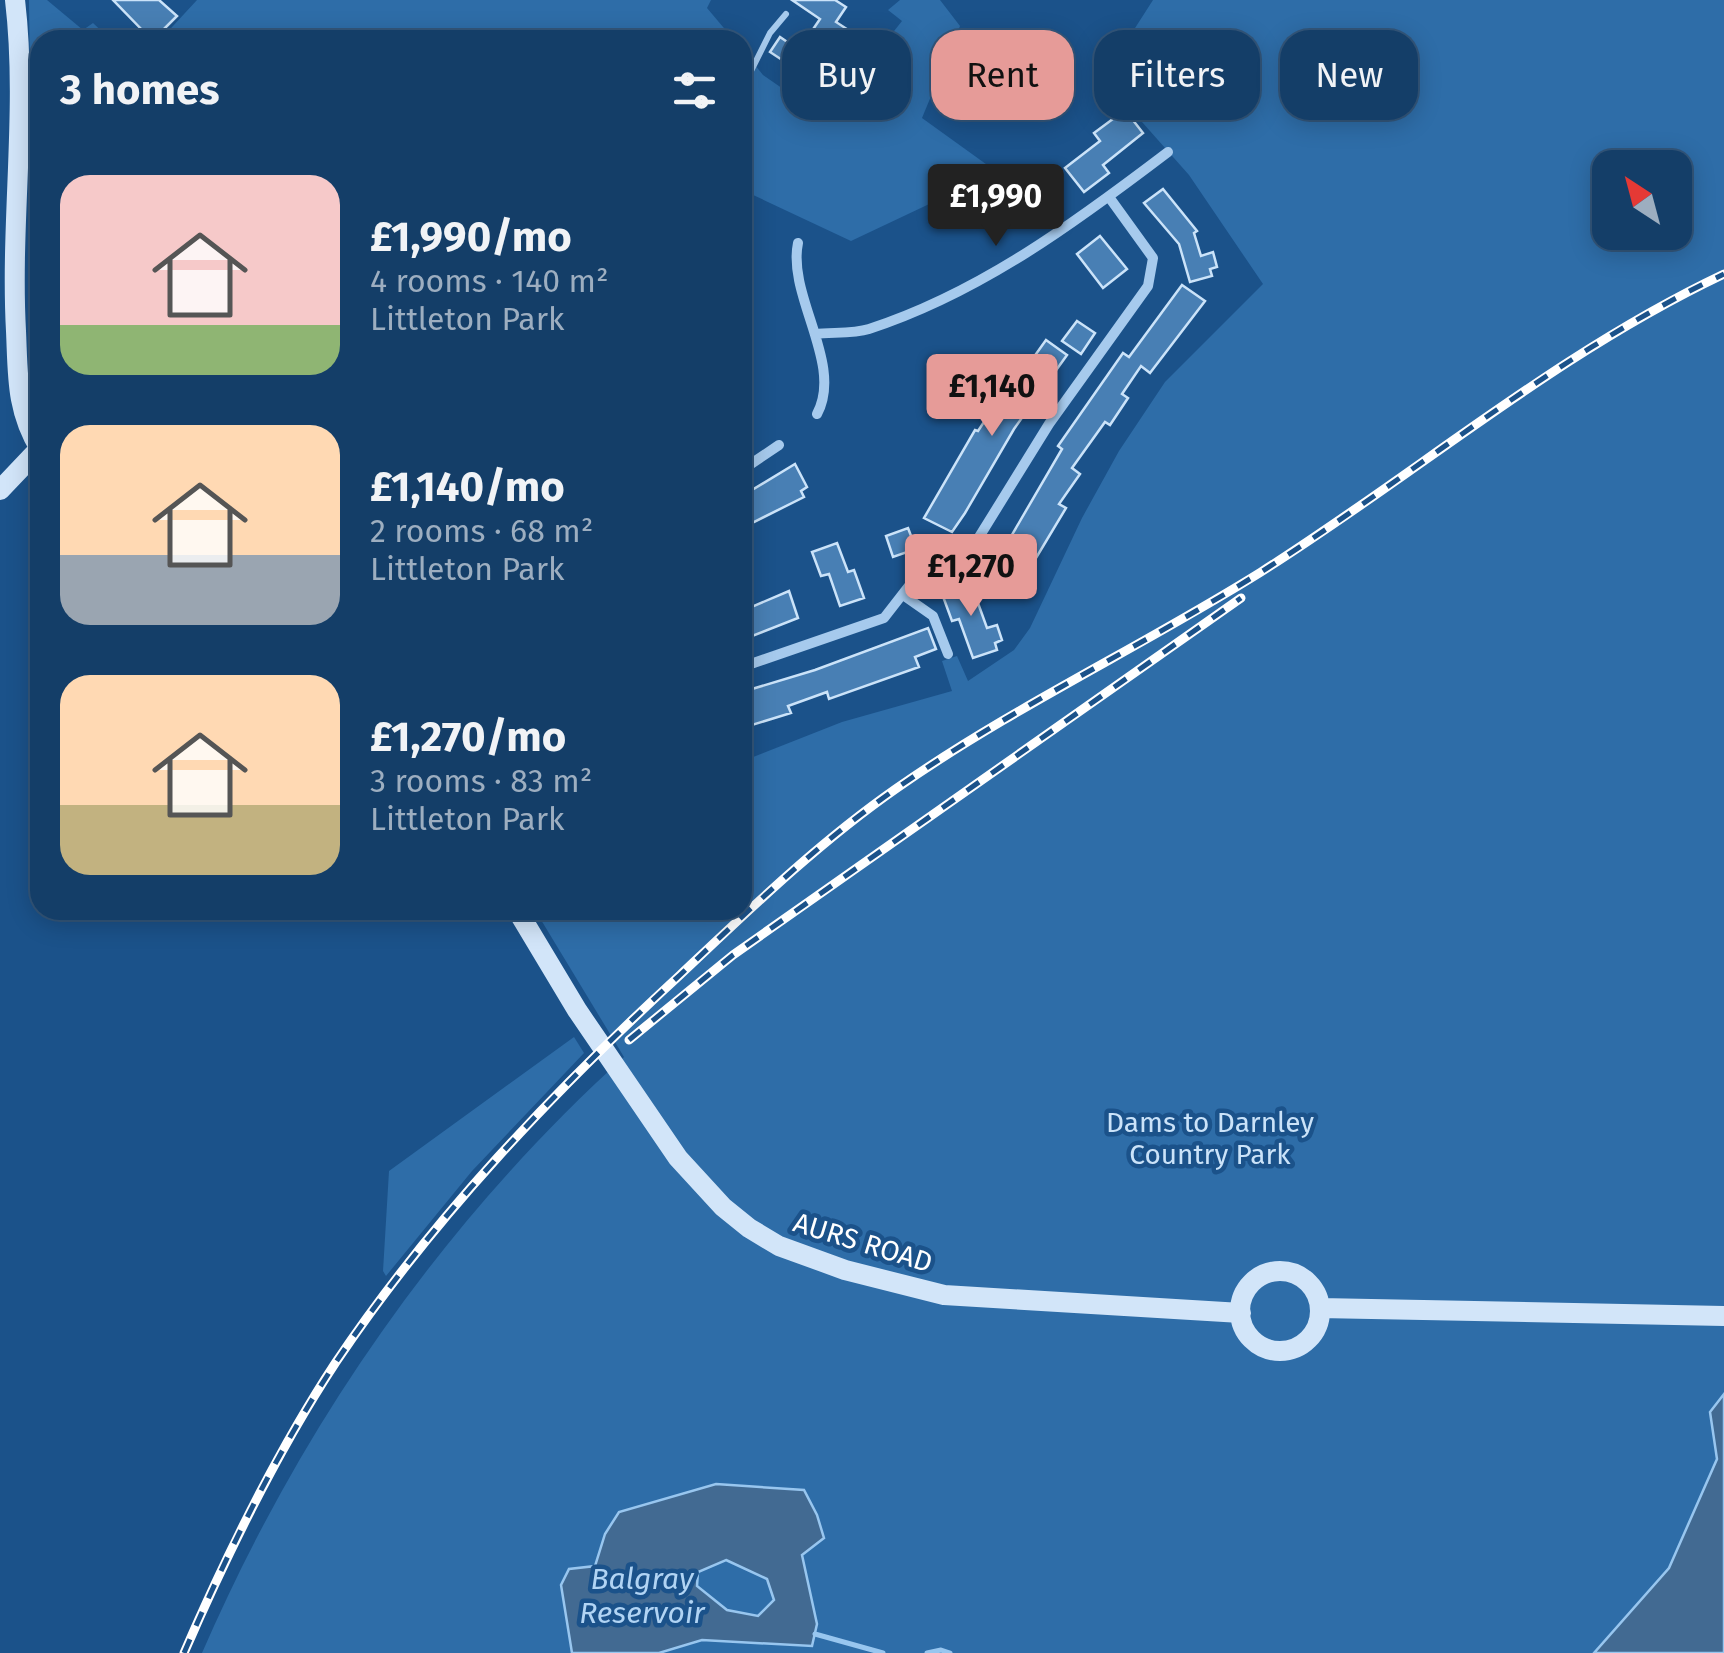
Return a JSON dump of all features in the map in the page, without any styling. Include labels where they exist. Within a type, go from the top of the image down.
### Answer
[{"type":"street","points":[[15,0],[20,43],[16,373],[30,432]]},
{"type":"street","points":[[815,334],[866,330],[989,278],[1168,152]]},
{"type":"street","points":[[752,664],[884,618],[920,573],[972,550],[1048,424],[1148,286],[1153,258],[1109,197]]},
{"type":"street","points":[[798,243],[795,259],[826,396],[818,414]]},
{"type":"street","points":[[752,463],[779,445]]},
{"type":"street","points":[[0,490],[30,459]]},
{"type":"street","points":[[903,596],[933,616],[948,654]]},
{"type":"street","name":"AURS ROAD","points":[[523,920],[586,1025],[678,1158],[723,1207],[779,1246],[845,1270],[944,1296],[1240,1313]]},
{"type":"street","points":[[1271,1272],[1298,1275],[1309,1283],[1320,1308],[1320,1320],[1306,1342],[1282,1351],[1259,1345],[1243,1326],[1240,1313],[1248,1287],[1271,1272]]},
{"type":"street","points":[[1320,1308],[1724,1316]]},
{"type":"lane","points":[[752,69],[770,33],[786,14]]},
{"type":"green space","points":[[29,0],[47,0],[83,30],[30,30],[30,84]]},
{"type":"green space","points":[[197,0],[711,0],[707,8],[726,30],[169,30]]},
{"type":"green space","points":[[900,0],[940,0],[960,26],[958,30],[931,30],[931,96],[922,118],[997,172],[851,241],[752,194],[752,61],[782,88],[782,120],[911,120],[911,30],[895,30],[902,21],[888,10]]},
{"type":"green space","name":"Dams to Darnley Country Park","points":[[1153,0],[1724,0],[1724,1653],[202,1653],[284,1488],[382,1332],[436,1258],[495,1188],[624,1057],[541,920],[752,920],[752,757],[842,722],[952,691],[942,661],[957,656],[968,681],[1014,650],[1030,628],[1119,451],[1165,382],[1263,284],[1189,175],[1140,120],[1260,120],[1260,30],[1134,30]]},
{"type":"green space","points":[[979,560],[990,567],[986,574],[935,590],[934,587],[967,574]]},
{"type":"green space","points":[[574,1037],[584,1053],[472,1171],[386,1276],[383,1271],[389,1171]]},
{"type":"water","points":[[1724,1394],[1724,1653],[1594,1653],[1669,1568],[1717,1459],[1710,1412]]},
{"type":"water","name":"Balgray Reservoir","points":[[716,1484],[804,1490],[824,1538],[802,1555],[817,1624],[812,1646],[702,1640],[659,1653],[572,1653],[561,1585],[569,1569],[595,1566],[605,1534],[619,1512]],"holes":[[[726,1560],[767,1579],[774,1600],[758,1616],[727,1610],[697,1586],[698,1572]]]},
{"type":"building","points":[[113,0],[159,0],[177,16],[163,30],[142,30]]},
{"type":"building","points":[[792,0],[835,0],[846,7],[836,22],[848,30],[813,30],[820,19]]},
{"type":"building","points":[[782,38],[782,60],[770,52]]},
{"type":"building","points":[[1112,120],[1133,120],[1143,133],[1103,165],[1109,173],[1084,192],[1065,168],[1100,141],[1094,133]]},
{"type":"building","points":[[1163,189],[1197,231],[1194,233],[1201,256],[1213,252],[1217,267],[1210,269],[1212,276],[1190,282],[1179,244],[1144,203]]},
{"type":"building","points":[[1100,236],[1127,269],[1103,288],[1077,254]]},
{"type":"building","points":[[1182,285],[1205,301],[1150,373],[1141,366],[1122,394],[1128,398],[1110,425],[1105,422],[1072,468],[1080,474],[1059,504],[1066,508],[1027,573],[999,557],[1062,449],[1058,446],[1123,353],[1129,357]]},
{"type":"building","points":[[1077,321],[1095,333],[1081,354],[1062,341]]},
{"type":"building","points":[[1046,340],[1067,355],[1014,429],[952,532],[924,518],[975,430]]},
{"type":"building","points":[[795,464],[807,487],[801,491],[804,497],[752,523],[752,490]]},
{"type":"building","points":[[908,528],[916,549],[893,557],[886,536]]},
{"type":"building","points":[[837,543],[848,572],[854,570],[864,598],[840,606],[829,574],[821,576],[812,552]]},
{"type":"building","points":[[970,581],[987,628],[997,625],[1002,640],[995,643],[997,650],[973,658],[959,619],[952,621],[941,591]]},
{"type":"building","points":[[789,591],[798,618],[752,636],[752,607]]},
{"type":"building","points":[[928,628],[936,649],[915,657],[919,667],[829,699],[827,692],[788,706],[791,713],[752,725],[752,689]]},
{"type":"waterway","points":[[815,1634],[883,1653]]},
{"type":"waterway","points":[[927,1653],[950,1653]]},
{"type":"railway","points":[[752,909],[839,831],[941,759],[1261,572],[1545,377],[1663,305],[1724,274]]},
{"type":"railway","points":[[629,1040],[733,955],[1241,598]]},
{"type":"railway","points":[[184,1653],[273,1468],[336,1362],[373,1309],[454,1207],[541,1111],[740,920]]}]
